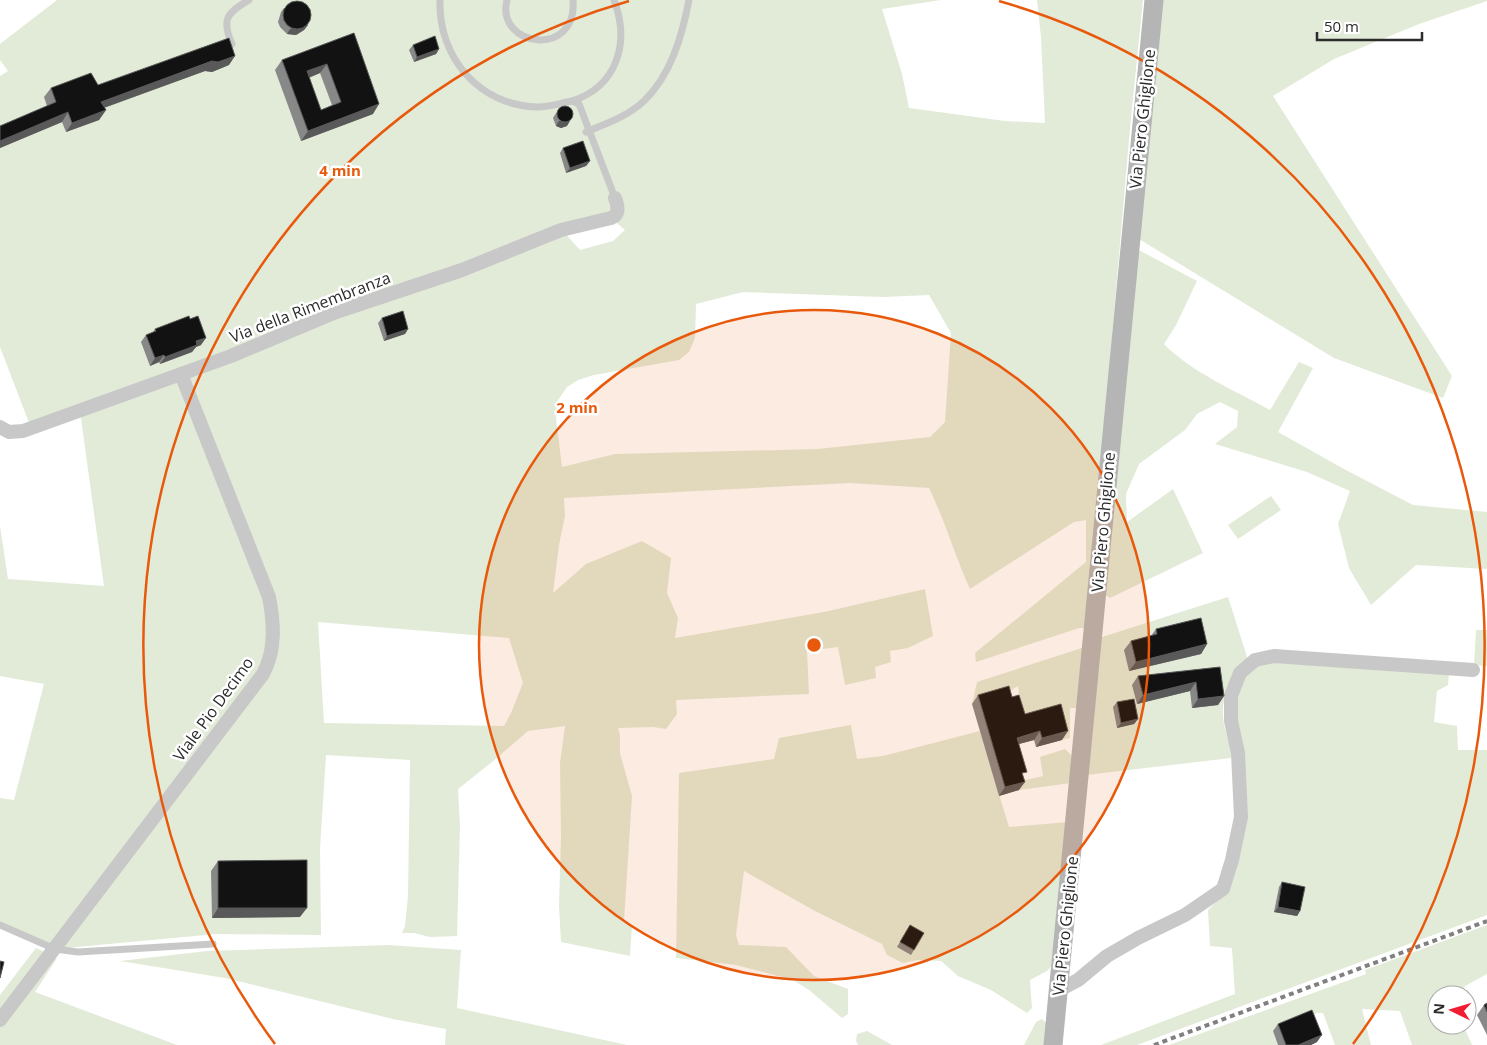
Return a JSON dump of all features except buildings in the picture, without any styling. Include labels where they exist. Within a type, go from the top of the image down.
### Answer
[{"type":"street","name":"Via Piero Ghiglione","points":[[1053,1045],[1154,0]]},
{"type":"street","name":"Via della Rimembranza","points":[[0,427],[9,432],[22,431],[231,356],[336,312],[462,270],[561,230],[615,217],[617,212],[615,198]]},
{"type":"street","name":"Viale Pio Decimo","points":[[0,1020],[263,674],[268,664],[273,640],[269,597],[181,374]]},
{"type":"street","points":[[1059,990],[1078,980],[1107,956],[1138,938],[1186,915],[1223,889],[1232,860],[1241,817],[1238,753],[1230,721],[1231,696],[1240,673],[1255,660],[1274,656],[1473,670]]},
{"type":"lane","points":[[232,44],[225,27],[227,19],[237,7],[249,0]]},
{"type":"lane","points":[[440,0],[439,15],[447,46],[456,62],[476,84],[498,97],[526,106],[555,106],[572,101],[590,94],[607,79],[618,58],[621,26],[614,0]]},
{"type":"lane","points":[[507,0],[507,14],[510,24],[526,38],[536,41],[552,38],[565,30],[571,21],[574,10],[573,0]]},
{"type":"lane","points":[[588,131],[626,114],[644,102],[656,88],[677,49],[688,0]]},
{"type":"lane","points":[[572,101],[579,104],[615,198]]},
{"type":"lane","points":[[0,925],[56,948],[78,952],[213,944]]},
{"type":"green space","points":[[57,0],[941,0],[882,9],[902,74],[909,108],[1005,121],[1045,123],[1041,37],[1037,0],[1143,0],[1130,128],[1087,628],[1079,628],[976,662],[975,653],[1086,562],[1086,520],[1074,522],[970,589],[929,488],[850,483],[564,498],[565,516],[553,593],[586,564],[642,541],[671,558],[667,593],[678,618],[675,638],[824,612],[925,589],[933,636],[908,648],[890,651],[891,662],[875,667],[876,678],[845,685],[838,647],[807,651],[809,694],[676,700],[677,714],[666,729],[653,727],[618,728],[620,753],[632,796],[624,921],[632,925],[630,956],[561,942],[559,906],[561,837],[560,763],[565,726],[528,731],[458,789],[460,827],[457,936],[430,937],[414,933],[402,933],[405,926],[408,896],[410,760],[326,755],[320,848],[321,935],[216,934],[55,949],[0,925],[0,798],[14,800],[44,684],[0,676],[0,526],[8,579],[104,586],[80,411],[31,428],[0,347],[0,76],[8,71],[0,60],[0,44]],"holes":[[[611,218],[625,230],[613,241],[580,250],[562,230]],[[743,292],[883,297],[929,295],[951,333],[945,422],[930,437],[818,449],[615,454],[562,467],[556,418],[558,400],[567,387],[578,380],[594,375],[679,360],[689,352],[695,338],[696,304]],[[318,622],[509,638],[523,683],[504,726],[324,723]]]},
{"type":"green space","points":[[1159,0],[1487,0],[1419,24],[1334,59],[1273,96],[1452,376],[1443,398],[1334,358],[1134,236]]},
{"type":"green space","points":[[1133,247],[1197,281],[1176,325],[1164,344],[1200,372],[1270,410],[1299,362],[1313,368],[1278,432],[1413,505],[1487,512],[1487,569],[1416,565],[1371,605],[1349,568],[1338,524],[1350,491],[1307,472],[1215,444],[1237,427],[1238,411],[1220,402],[1197,414],[1185,430],[1139,464],[1126,494],[1127,522],[1173,489],[1203,553],[1110,598],[1102,593]]},
{"type":"green space","points":[[1271,496],[1281,510],[1238,539],[1228,525]]},
{"type":"green space","points":[[1228,597],[1248,660],[1228,689],[1223,705],[1224,724],[1230,745],[1231,758],[1086,775],[1099,638]]},
{"type":"green space","points":[[1476,630],[1487,630],[1487,666],[1474,665]]},
{"type":"green space","points":[[1085,647],[1079,708],[1070,708],[1070,738],[1062,740],[1023,721],[1018,686],[1003,695],[972,704],[977,682]]},
{"type":"green space","points":[[1273,660],[1449,673],[1448,685],[1437,691],[1434,722],[1457,726],[1458,750],[1487,750],[1487,915],[1137,1045],[1101,1045],[1235,994],[1232,948],[1210,946],[1208,910],[1226,892],[1238,861],[1234,697],[1243,674],[1256,665]]},
{"type":"green space","points":[[851,725],[857,759],[883,756],[980,731],[1009,827],[1068,822],[1054,963],[1047,971],[1030,980],[1032,1008],[1027,1013],[991,990],[958,976],[941,961],[918,960],[903,963],[887,955],[882,944],[815,911],[744,871],[736,935],[739,945],[786,947],[814,976],[848,989],[848,1014],[842,1018],[809,990],[793,980],[736,965],[676,958],[679,773],[774,759],[779,738]]},
{"type":"green space","points":[[1065,749],[1073,757],[1071,783],[1019,790],[1021,781],[1043,776],[1040,757]]},
{"type":"green space","points":[[1487,925],[1487,974],[1467,985],[1427,985],[1427,1035],[1468,1035],[1472,1045],[1412,1045],[1400,1011],[1362,1009],[1371,1045],[1335,1045],[1323,1013],[1317,1013],[1273,1031],[1278,1045],[1169,1045],[1366,974],[1365,970]]},
{"type":"green space","points":[[388,945],[461,950],[457,1008],[627,1045],[445,1045],[446,1029],[393,1019],[225,978],[120,961],[207,951]]},
{"type":"green space","points":[[36,948],[57,958],[35,992],[177,1045],[0,1045],[0,995]]},
{"type":"green space","points":[[1042,1019],[1048,1025],[1045,1045],[1024,1045],[1036,1022]]},
{"type":"green space","points":[[867,1031],[892,1045],[858,1045],[856,1041],[857,1034]]},
{"type":"railway","points":[[1154,1045],[1487,921]]}]
